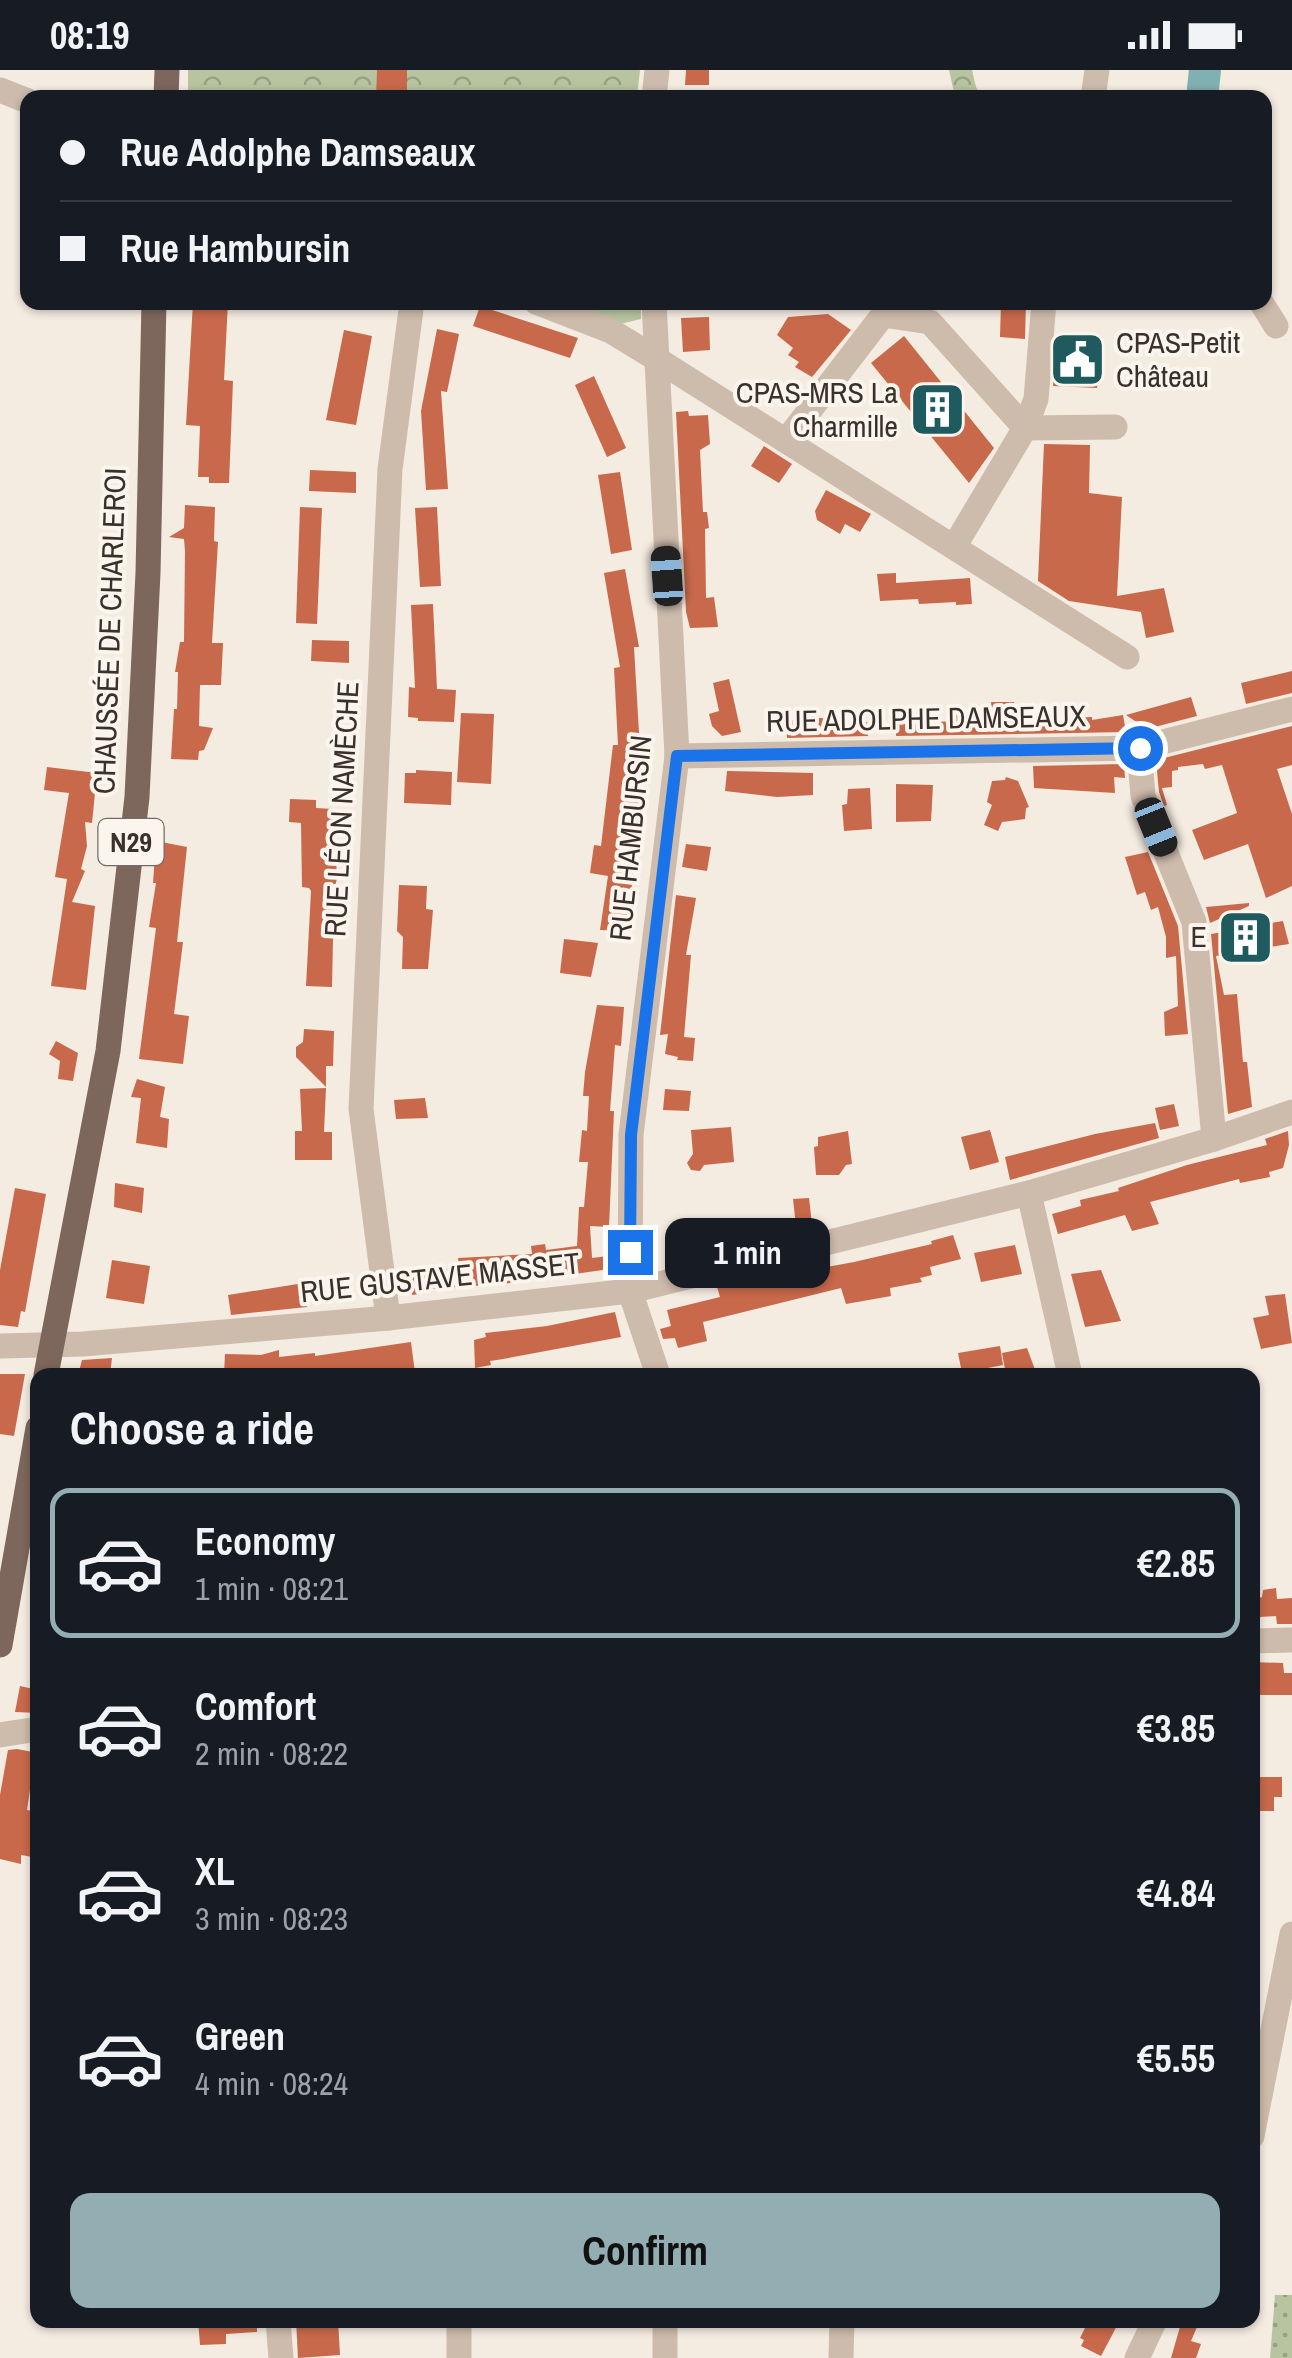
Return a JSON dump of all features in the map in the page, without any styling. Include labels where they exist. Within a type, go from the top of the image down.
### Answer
[{"type":"main road","name":"CHAUSSÉE DE CHARLEROI","points":[[47,1368],[108,1051],[136,797],[148,573],[154,310]]},
{"type":"main road","points":[[0,1646],[30,1474]]},
{"type":"street","name":"RUE LÉON NAMÈCHE","points":[[388,1318],[361,1108],[390,469],[411,310]]},
{"type":"street","points":[[556,310],[611,332],[655,358],[1127,656]]},
{"type":"street","name":"RUE HAMBURSIN","points":[[654,310],[677,756],[631,1135],[630,1291],[656,1368]]},
{"type":"street","points":[[954,547],[1024,428],[1036,399],[1043,310]]},
{"type":"street","points":[[1267,310],[1276,326]]},
{"type":"street","points":[[786,441],[883,315],[930,322],[1024,428],[1115,427]]},
{"type":"street","name":"RUE ADOLPHE DAMSEAUX","points":[[677,756],[1140,748],[1292,709]]},
{"type":"street","points":[[1140,748],[1143,796],[1194,922],[1214,1139]]},
{"type":"street","name":"RUE GUSTAVE MASSET","points":[[0,1346],[50,1346],[388,1318],[630,1291],[1028,1193],[1292,1112]]},
{"type":"street","points":[[1028,1193],[1068,1368]]},
{"type":"street","points":[[1260,1641],[1292,1640]]},
{"type":"street","points":[[0,1735],[30,1730]]},
{"type":"street","points":[[1260,2096],[1292,1934]]},
{"type":"street","points":[[279,2328],[281,2358]]},
{"type":"street","points":[[459,2328],[459,2358]]},
{"type":"street","points":[[664,2358],[665,2328]]},
{"type":"street","points":[[842,2328],[842,2358]]},
{"type":"street","points":[[1137,2358],[1151,2328]]},
{"type":"green space","points":[[188,70],[640,70],[638,90],[188,90]]},
{"type":"green space","points":[[949,70],[972,70],[978,90],[953,90]]},
{"type":"green space","points":[[578,310],[641,310],[641,319],[616,325]]},
{"type":"green space","points":[[1275,2295],[1292,2295],[1292,2358],[1270,2358]]},
{"type":"building","points":[[377,70],[407,70],[407,90],[376,90]]},
{"type":"building","points":[[686,70],[709,70],[709,85],[685,85]]},
{"type":"building","points":[[193,310],[228,310],[224,380],[233,381],[229,483],[209,483],[209,477],[198,477],[200,426],[186,425]]},
{"type":"building","points":[[479,310],[492,310],[578,338],[570,358],[473,326]]},
{"type":"building","points":[[1001,310],[1026,310],[1025,339],[1000,337]]},
{"type":"building","points":[[828,314],[851,330],[812,377],[795,367],[799,362],[788,355],[793,348],[777,335],[788,317]]},
{"type":"building","points":[[709,317],[710,350],[683,352],[681,318]]},
{"type":"building","points":[[437,329],[459,334],[447,392],[441,391],[448,489],[426,490],[421,411]]},
{"type":"building","points":[[344,330],[372,336],[356,425],[326,420]]},
{"type":"building","name":"CPAS-MRS La Charmille","points":[[904,336],[994,448],[969,483],[871,363]]},
{"type":"building","name":"CPAS-Petit Château","points":[[1057,348],[1100,350],[1097,388],[1053,386]]},
{"type":"building","points":[[594,376],[626,448],[607,457],[575,385]]},
{"type":"building","points":[[688,411],[689,416],[708,415],[710,444],[700,450],[703,512],[707,512],[709,528],[705,529],[706,598],[714,597],[718,627],[690,628],[686,612],[676,412]]},
{"type":"building","points":[[1044,444],[1090,445],[1089,493],[1122,497],[1117,596],[1164,588],[1174,632],[1146,638],[1141,612],[1069,601],[1038,581]]},
{"type":"building","points":[[764,446],[792,464],[779,483],[751,466]]},
{"type":"building","points":[[310,470],[356,472],[356,493],[309,491]]},
{"type":"building","points":[[620,472],[632,550],[611,554],[598,475]]},
{"type":"building","points":[[826,490],[871,514],[860,532],[845,524],[840,534],[817,520],[815,511]]},
{"type":"building","points":[[185,505],[215,507],[214,541],[218,542],[212,643],[223,643],[221,685],[200,685],[199,726],[213,728],[198,760],[171,759],[177,709],[175,672],[180,642],[184,642],[185,551],[184,539],[169,537],[184,528]]},
{"type":"building","points":[[300,507],[322,508],[317,624],[296,623]]},
{"type":"building","points":[[437,507],[441,586],[420,587],[415,508]]},
{"type":"building","points":[[625,569],[639,647],[634,647],[640,750],[649,751],[626,931],[600,930],[608,876],[590,873],[594,845],[601,846],[613,745],[618,745],[614,668],[620,667],[604,573]]},
{"type":"building","points":[[896,573],[896,583],[970,578],[972,604],[919,604],[918,599],[880,601],[877,574]]},
{"type":"building","points":[[433,604],[437,689],[456,690],[454,722],[408,717],[409,687],[415,688],[411,605]]},
{"type":"building","points":[[312,640],[349,641],[349,663],[311,661]]},
{"type":"building","points":[[1292,671],[1292,693],[1246,704],[1241,683]]},
{"type":"building","points":[[729,679],[741,732],[722,736],[712,726],[709,714],[719,711],[713,683]]},
{"type":"building","points":[[1191,697],[1197,716],[1147,729],[1126,715]]},
{"type":"building","points":[[991,702],[1014,702],[1016,726],[1071,725],[1071,718],[1092,720],[1123,715],[1126,732],[896,736],[896,720],[955,722],[955,714],[992,711]]},
{"type":"building","points":[[461,713],[494,714],[491,784],[457,782]]},
{"type":"building","points":[[821,718],[844,724],[867,722],[868,736],[787,738],[786,720]]},
{"type":"building","points":[[1292,726],[1292,765],[1277,769],[1292,814],[1292,886],[1266,898],[1248,844],[1204,860],[1192,830],[1237,813],[1222,765],[1205,769],[1203,764],[1178,767],[1172,771],[1172,787],[1162,788],[1167,805],[1164,806],[1156,760]]},
{"type":"building","points":[[1124,764],[1125,778],[1114,777],[1115,793],[1034,788],[1033,766]]},
{"type":"building","points":[[47,767],[97,773],[92,823],[85,822],[87,846],[81,869],[85,871],[72,902],[95,906],[86,990],[51,986],[67,879],[55,877],[69,793],[44,790]]},
{"type":"building","points":[[727,771],[813,773],[813,795],[777,797],[725,791]]},
{"type":"building","points":[[452,772],[451,805],[404,803],[405,773]]},
{"type":"building","points":[[1006,777],[1018,781],[1029,807],[1025,819],[1002,822],[998,831],[984,825],[992,805],[987,802],[992,781]]},
{"type":"building","points":[[896,784],[933,785],[931,821],[896,822]]},
{"type":"building","points":[[870,788],[872,829],[844,831],[842,805],[847,804],[848,789]]},
{"type":"building","points":[[290,799],[316,800],[316,808],[333,809],[331,859],[336,859],[337,878],[332,987],[306,986],[311,891],[302,887],[301,823],[289,822]]},
{"type":"building","points":[[156,841],[187,847],[177,942],[183,942],[174,1014],[189,1016],[183,1064],[139,1059],[156,928],[149,927],[156,883]]},
{"type":"building","points":[[686,844],[711,847],[707,871],[682,867]]},
{"type":"building","points":[[1148,852],[1178,926],[1188,1034],[1165,1036],[1164,1012],[1178,1006],[1176,956],[1166,958],[1166,937],[1158,907],[1151,910],[1145,892],[1137,895],[1125,857]]},
{"type":"building","points":[[399,885],[427,886],[426,909],[433,910],[428,969],[402,969],[403,937],[397,931]]},
{"type":"building","points":[[676,895],[696,898],[686,955],[691,955],[684,1037],[695,1038],[693,1061],[665,1054],[668,1034],[660,1035]]},
{"type":"building","points":[[1249,906],[1210,923],[1206,907]]},
{"type":"building","points":[[1283,921],[1289,944],[1216,956],[1224,995],[1237,994],[1243,1062],[1247,1062],[1252,1107],[1228,1114],[1211,934]]},
{"type":"building","points":[[564,939],[598,943],[591,977],[560,973]]},
{"type":"building","points":[[597,1005],[624,1007],[621,1046],[615,1045],[610,1111],[614,1111],[609,1227],[590,1226],[592,1258],[608,1256],[610,1269],[503,1284],[431,1289],[432,1292],[412,1295],[409,1269],[428,1266],[429,1273],[459,1266],[458,1258],[532,1254],[531,1246],[545,1244],[546,1250],[577,1246],[579,1207],[584,1207],[588,1162],[579,1162],[582,1130],[587,1131],[589,1096],[583,1096]]},
{"type":"building","points":[[304,1029],[334,1031],[333,1066],[326,1066],[326,1087],[296,1057]]},
{"type":"building","points":[[56,1041],[78,1053],[73,1081],[58,1079],[60,1061],[49,1054]]},
{"type":"building","points":[[137,1079],[165,1087],[160,1117],[169,1119],[167,1148],[136,1143],[141,1098],[131,1097]]},
{"type":"building","points":[[326,1088],[324,1132],[332,1132],[332,1160],[295,1160],[295,1131],[302,1131],[300,1089]]},
{"type":"building","points":[[665,1089],[691,1091],[689,1111],[663,1110]]},
{"type":"building","points":[[425,1098],[428,1118],[396,1119],[394,1100]]},
{"type":"building","points":[[1174,1104],[1179,1126],[1160,1130],[1155,1108]]},
{"type":"building","points":[[1155,1123],[1159,1138],[1010,1180],[1005,1157]]},
{"type":"building","points":[[731,1127],[734,1162],[691,1170],[687,1163],[693,1154],[691,1130]]},
{"type":"building","points":[[990,1130],[999,1162],[970,1170],[961,1137]]},
{"type":"building","points":[[848,1131],[852,1164],[846,1165],[839,1175],[816,1175],[814,1147],[818,1146],[818,1137]]},
{"type":"building","points":[[1288,1131],[1283,1168],[1269,1172],[1270,1177],[1240,1183],[1239,1179],[1150,1202],[1159,1224],[1132,1231],[1125,1215],[1058,1234],[1052,1214],[1081,1206],[1080,1200],[1119,1191],[1118,1188],[1187,1165],[1267,1145],[1265,1139]]},
{"type":"building","points":[[115,1183],[144,1188],[142,1213],[114,1207]]},
{"type":"building","points":[[15,1188],[46,1194],[25,1312],[21,1311],[18,1327],[0,1325],[0,1270]]},
{"type":"building","points":[[809,1198],[812,1224],[796,1226],[793,1199]]},
{"type":"building","points":[[953,1235],[961,1259],[930,1267],[932,1275],[920,1278],[922,1282],[890,1288],[891,1296],[846,1304],[841,1288],[703,1322],[707,1341],[678,1348],[675,1338],[663,1339],[660,1329],[671,1326],[667,1310],[720,1297],[717,1287],[854,1262],[932,1244],[931,1241]]},
{"type":"building","points":[[1015,1245],[1022,1274],[981,1282],[974,1253]]},
{"type":"building","points":[[112,1260],[150,1266],[144,1304],[106,1298]]},
{"type":"building","points":[[1101,1270],[1121,1321],[1085,1327],[1071,1274]]},
{"type":"building","points":[[304,1283],[307,1307],[231,1315],[228,1295]]},
{"type":"building","points":[[1285,1294],[1292,1343],[1261,1349],[1253,1318],[1269,1315],[1265,1296]]},
{"type":"building","points":[[615,1312],[621,1337],[490,1361],[491,1365],[475,1368],[474,1340],[486,1337],[485,1333]]},
{"type":"building","points":[[411,1342],[414,1368],[224,1368],[225,1354],[261,1355],[279,1350],[279,1357],[315,1356]]},
{"type":"building","points":[[1000,1346],[1003,1365],[961,1368],[958,1353]]},
{"type":"building","points":[[1027,1348],[1034,1368],[1005,1368],[1002,1353]]},
{"type":"building","points":[[112,1358],[111,1368],[80,1368],[82,1360]]},
{"type":"building","points":[[0,1374],[25,1374],[14,1436],[0,1434]]},
{"type":"building","points":[[1276,1588],[1277,1599],[1292,1598],[1292,1624],[1277,1624],[1276,1616],[1260,1617],[1263,1590]]},
{"type":"building","points":[[1260,1662],[1283,1663],[1284,1673],[1292,1673],[1292,1695],[1260,1695]]},
{"type":"building","points":[[20,1686],[30,1688],[30,1713],[15,1712]]},
{"type":"building","points":[[8,1750],[30,1751],[30,1857],[21,1855],[21,1864],[0,1859],[0,1795]]},
{"type":"building","points":[[1260,1777],[1282,1777],[1282,1797],[1274,1797],[1274,1811],[1260,1811]]},
{"type":"building","points":[[199,2328],[257,2328],[257,2332],[226,2334],[226,2344],[200,2345]]},
{"type":"building","points":[[296,2328],[338,2328],[340,2355],[298,2358]]},
{"type":"building","points":[[1085,2328],[1116,2328],[1101,2356],[1081,2346],[1084,2340],[1080,2338]]},
{"type":"building","points":[[1180,2328],[1197,2328],[1191,2341],[1201,2344],[1196,2358],[1171,2358]]},
{"type":"waterway","points":[[1203,90],[1205,70]]},
{"type":"place","name":"CPAS-Petit Château","points":[[1077,360]]},
{"type":"place","name":"CPAS-MRS La Charmille","points":[[937,410]]},
{"type":"place","name":"E","points":[[1246,937]]},
{"type":"route","points":[[630,1252],[631,1135],[677,756],[1140,748]]}]
